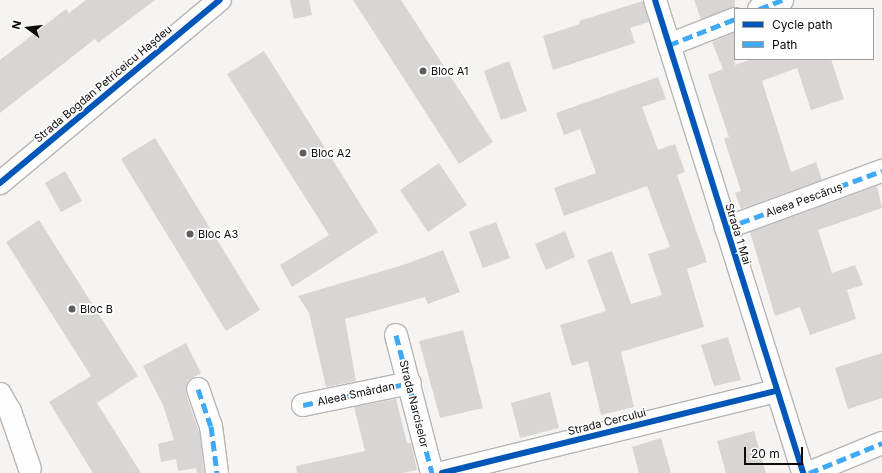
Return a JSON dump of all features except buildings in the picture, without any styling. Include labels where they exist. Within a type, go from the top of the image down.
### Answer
[{"type":"street","name":"Strada Bogdan Petriceicu Hașdeu","points":[[0,183],[220,0]]},
{"type":"street","name":"Strada 1 Mai","points":[[654,0],[803,473]]},
{"type":"street","points":[[762,8],[782,0]]},
{"type":"street","points":[[669,45],[734,19]]},
{"type":"street","name":"Aleea Pescăruș","points":[[726,228],[882,171]]},
{"type":"street","name":"Strada Narciselor","points":[[396,335],[410,383],[432,473]]},
{"type":"street","name":"Aleea Smârdan","points":[[303,405],[410,383]]},
{"type":"street","points":[[198,389],[211,426],[217,473]]},
{"type":"street","name":"Strada Cercului","points":[[442,473],[776,390]]},
{"type":"street","points":[[0,394],[10,411],[31,471]]},
{"type":"street","points":[[0,428],[31,471]]},
{"type":"street","points":[[809,473],[882,443]]},
{"type":"marked path","points":[[762,8],[782,0]]},
{"type":"marked path","points":[[669,45],[734,19]]},
{"type":"marked path","points":[[726,228],[882,171]]},
{"type":"marked path","points":[[396,335],[432,473]]},
{"type":"marked path","points":[[303,405],[410,383]]},
{"type":"marked path","points":[[198,389],[211,426],[217,473]]},
{"type":"marked path","points":[[809,473],[882,443]]},
{"type":"cycle path","points":[[0,183],[220,0]]},
{"type":"cycle path","points":[[655,0],[803,473]]},
{"type":"cycle path","points":[[442,473],[776,391]]},
{"type":"place","name":"Bloc A1","points":[[423,71]]},
{"type":"place","name":"Bloc A2","points":[[303,153]]},
{"type":"place","name":"Bloc A3","points":[[190,234]]},
{"type":"place","name":"Bloc B","points":[[72,309]]}]
